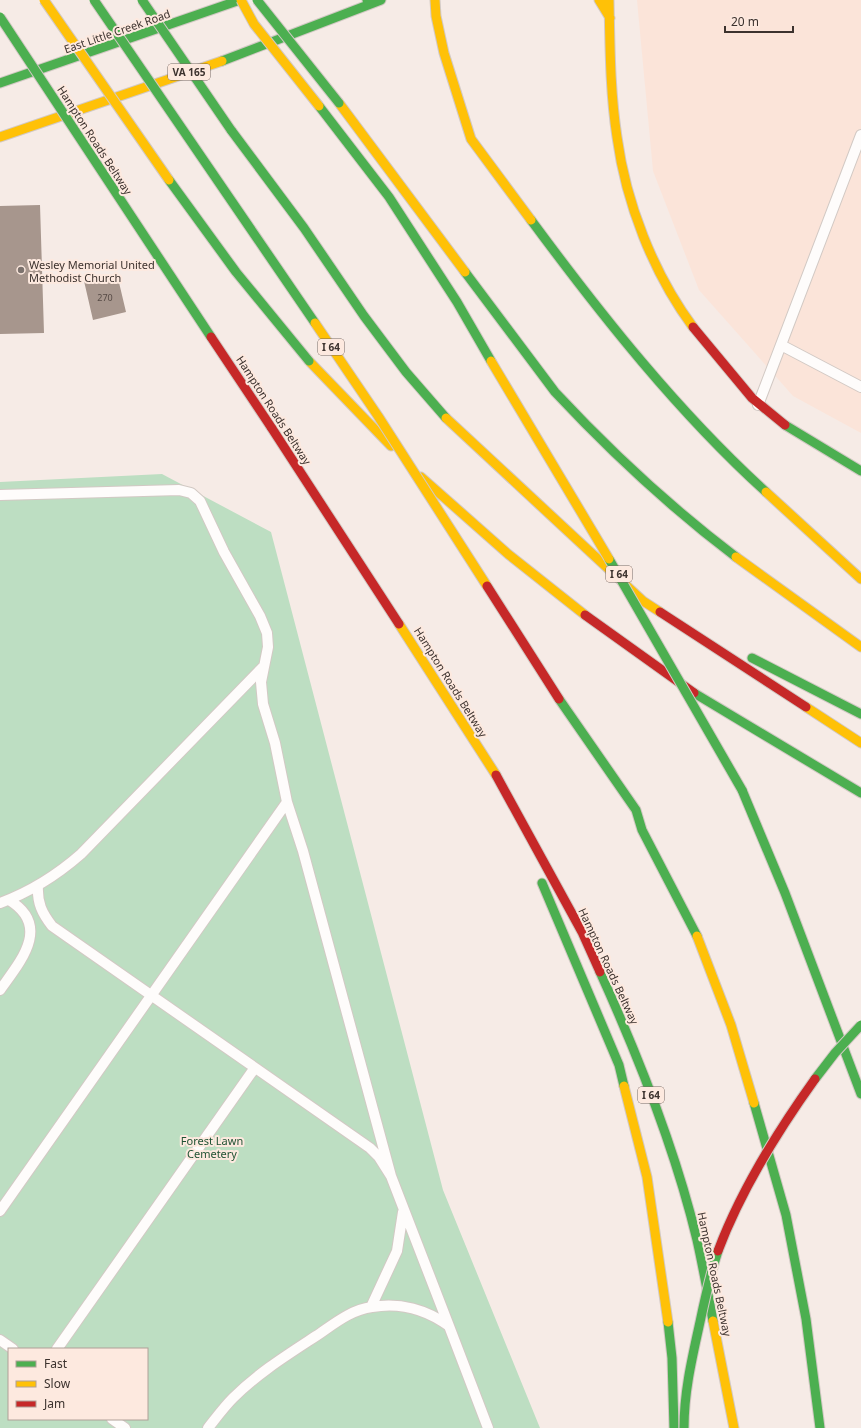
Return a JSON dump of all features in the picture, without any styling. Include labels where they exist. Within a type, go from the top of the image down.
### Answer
[{"type":"main road","points":[[44,0],[172,184],[236,272],[309,361],[429,485],[508,554],[600,627],[710,704],[861,793]]},
{"type":"main road","name":"I 64","points":[[94,0],[378,416],[559,698],[636,810],[642,830],[702,946],[731,1025],[786,1215],[806,1319],[820,1428]]},
{"type":"main road","points":[[142,0],[231,130],[304,228],[364,316],[406,372],[452,425],[643,601],[861,743]]},
{"type":"main road","name":"I 64","points":[[241,0],[254,24],[389,197],[457,302],[596,535],[742,790],[785,893],[861,1094]]},
{"type":"main road","name":"East Little Creek Road","points":[[0,83],[241,0]]},
{"type":"main road","points":[[257,0],[339,103],[555,392],[587,426],[692,523],[798,604],[861,647]]},
{"type":"main road","name":"VA 165","points":[[2,134],[218,62],[368,2],[381,0]]},
{"type":"main road","points":[[435,0],[436,16],[444,53],[471,139],[591,301],[645,365],[736,465],[861,579]]},
{"type":"main road","points":[[599,0],[610,18]]},
{"type":"main road","points":[[609,0],[614,108],[620,156],[631,202],[647,247],[683,315],[712,353],[758,405],[793,431],[861,472]]},
{"type":"main road","name":"Hampton Roads Beltway","points":[[0,17],[414,646],[502,785],[582,932],[632,1043],[675,1162],[697,1240],[734,1428]]},
{"type":"main road","points":[[643,601],[732,647]]},
{"type":"main road","points":[[746,654],[861,714]]},
{"type":"main road","points":[[502,785],[619,1065],[647,1177],[659,1252],[672,1358],[674,1428]]},
{"type":"main road","points":[[684,1428],[689,1366],[711,1272],[723,1238],[739,1202],[775,1137],[813,1081],[852,1033],[861,1025]]},
{"type":"lane","points":[[758,405],[861,135]]},
{"type":"lane","points":[[781,345],[861,387]]},
{"type":"lane","points":[[0,495],[180,490],[191,493],[200,501],[224,552],[260,616],[267,633],[268,647],[261,682],[263,704],[275,743],[287,802],[303,851],[390,1176],[488,1428]]},
{"type":"lane","points":[[4,901],[38,886],[66,867],[81,854],[264,666]]},
{"type":"lane","points":[[0,1211],[287,802]]},
{"type":"lane","points":[[38,886],[37,899],[42,914],[52,926],[254,1069],[370,1148],[379,1157],[390,1176]]},
{"type":"lane","points":[[0,990],[27,952],[31,938],[29,924],[24,913],[17,904],[4,901]]},
{"type":"lane","points":[[58,1348],[254,1069]]},
{"type":"lane","points":[[371,1307],[397,1251],[403,1210]]},
{"type":"lane","points":[[208,1428],[232,1398],[262,1372],[349,1314],[371,1307],[390,1305],[412,1308],[438,1318],[449,1326]]},
{"type":"lane","points":[[0,1340],[12,1348]]},
{"type":"lane","points":[[113,1420],[125,1428]]},
{"type":"shaded area","points":[[637,0],[861,0],[861,433],[793,396],[699,290],[653,171]]},
{"type":"green space","name":"Forest Lawn Cemetery","points":[[162,474],[271,532],[443,1190],[540,1428],[0,1428],[0,482]]},
{"type":"building","name":"Wesley Memorial United Methodist Church","points":[[40,205],[44,333],[0,334],[0,206]]},
{"type":"building","points":[[117,274],[126,312],[93,320],[84,281]]},
{"type":"traffic: fast","points":[[94,0],[315,323]]},
{"type":"traffic: fast","points":[[142,0],[231,130]]},
{"type":"traffic: fast","points":[[0,83],[240,0]]},
{"type":"traffic: fast","points":[[257,0],[339,103]]},
{"type":"traffic: fast","points":[[367,0],[370,4]]},
{"type":"traffic: fast","points":[[222,61],[381,0]]},
{"type":"traffic: fast","points":[[0,17],[211,337]]},
{"type":"traffic: fast","points":[[319,106],[389,197],[457,302],[491,361]]},
{"type":"traffic: fast","points":[[231,130],[304,228],[364,316],[406,372],[446,418]]},
{"type":"traffic: fast","points":[[169,180],[236,272],[309,361]]},
{"type":"traffic: fast","points":[[531,220],[585,292],[642,362],[702,429],[766,492]]},
{"type":"traffic: fast","points":[[465,272],[555,392],[619,457],[664,499],[736,557]]},
{"type":"traffic: fast","points":[[785,425],[861,471]]},
{"type":"traffic: fast","points":[[609,559],[742,790]]},
{"type":"traffic: fast","points":[[752,658],[861,714]]},
{"type":"traffic: fast","points":[[694,693],[861,793]]},
{"type":"traffic: fast","points":[[559,699],[636,810],[642,830],[697,936]]},
{"type":"traffic: fast","points":[[742,790],[785,893],[861,1094]]},
{"type":"traffic: fast","points":[[542,883],[619,1065],[624,1086]]},
{"type":"traffic: fast","points":[[600,972],[629,1037],[667,1137],[697,1240],[713,1321]]},
{"type":"traffic: fast","points":[[815,1079],[835,1053],[861,1025]]},
{"type":"traffic: fast","points":[[754,1103],[786,1215],[806,1319],[820,1428]]},
{"type":"traffic: fast","points":[[684,1428],[685,1401],[691,1362],[708,1286],[718,1251]]},
{"type":"traffic: fast","points":[[668,1322],[672,1358],[674,1428]]},
{"type":"traffic: slow","points":[[44,0],[169,180]]},
{"type":"traffic: slow","points":[[241,0],[254,24],[319,106]]},
{"type":"traffic: slow","points":[[435,0],[436,16],[444,53],[471,139],[531,220]]},
{"type":"traffic: slow","points":[[599,0],[610,18]]},
{"type":"traffic: slow","points":[[609,0],[613,103],[621,162],[627,187],[634,212],[654,261],[666,284],[693,327]]},
{"type":"traffic: slow","points":[[0,137],[222,61]]},
{"type":"traffic: slow","points":[[339,103],[465,272]]},
{"type":"traffic: slow","points":[[315,323],[378,416],[487,586]]},
{"type":"traffic: slow","points":[[309,361],[391,446]]},
{"type":"traffic: slow","points":[[491,361],[609,559]]},
{"type":"traffic: slow","points":[[446,418],[643,601],[660,612]]},
{"type":"traffic: slow","points":[[421,477],[508,554],[585,615]]},
{"type":"traffic: slow","points":[[766,492],[861,579]]},
{"type":"traffic: slow","points":[[736,557],[861,647]]},
{"type":"traffic: slow","points":[[399,624],[496,775]]},
{"type":"traffic: slow","points":[[806,707],[861,743]]},
{"type":"traffic: slow","points":[[697,936],[731,1025],[754,1103]]},
{"type":"traffic: slow","points":[[624,1086],[647,1177],[668,1322]]},
{"type":"traffic: slow","points":[[713,1321],[734,1428]]},
{"type":"traffic: jam","points":[[693,327],[752,398],[785,425]]},
{"type":"traffic: jam","points":[[211,337],[271,427]]},
{"type":"traffic: jam","points":[[271,427],[399,624]]},
{"type":"traffic: jam","points":[[487,586],[559,699]]},
{"type":"traffic: jam","points":[[660,612],[806,707]]},
{"type":"traffic: jam","points":[[585,615],[694,693]]},
{"type":"traffic: jam","points":[[496,775],[582,932],[600,972]]},
{"type":"traffic: jam","points":[[718,1251],[727,1228],[761,1162],[815,1079]]},
{"type":"place","name":"Wesley Memorial United Methodist Church","points":[[21,270]]}]
